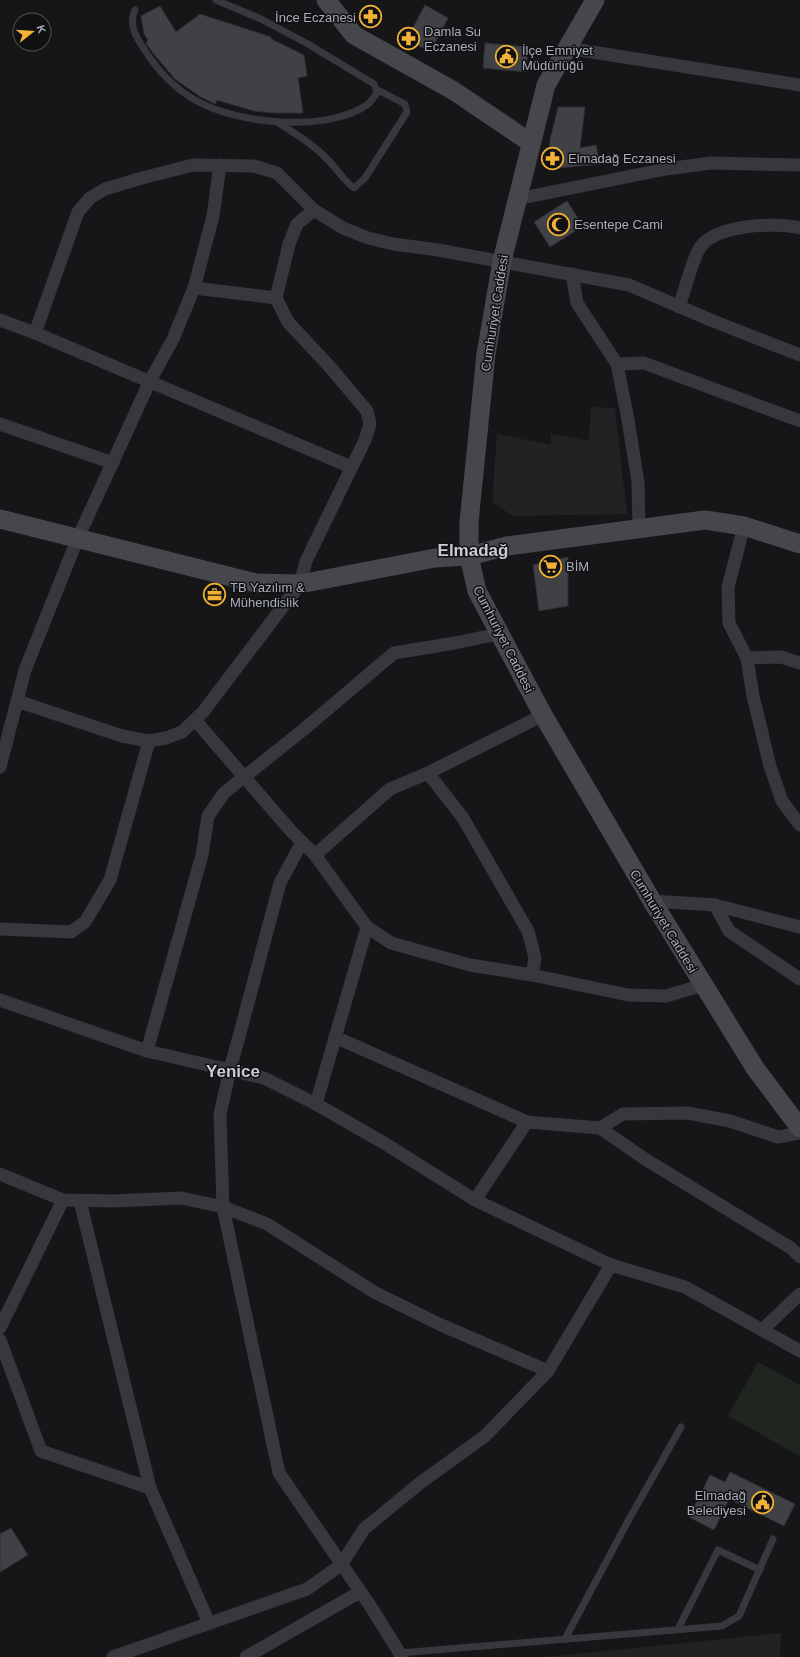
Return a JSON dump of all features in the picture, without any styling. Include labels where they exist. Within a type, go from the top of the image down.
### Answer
[{"type":"street","points":[[326,0],[354,34],[454,91],[531,143]]},
{"type":"street","name":"Cumhuriyet Caddesi","points":[[595,0],[546,86],[502,261],[486,354],[469,522],[469,556],[477,591],[498,634],[543,716],[652,901],[754,1068],[800,1128]]},
{"type":"street","points":[[567,48],[800,85]]},
{"type":"street","points":[[517,199],[666,169],[703,164],[756,162],[800,165]]},
{"type":"street","points":[[0,767],[25,670],[77,540],[150,381],[173,339],[194,288],[213,216],[220,165]]},
{"type":"street","points":[[35,333],[78,212],[90,198],[105,189],[186,167],[220,165],[254,166],[277,173],[314,210],[343,228],[368,238],[393,244],[502,261],[630,285],[680,307],[800,355]]},
{"type":"street","points":[[17,701],[122,736],[149,741],[166,738],[182,732],[207,706],[300,584],[306,561],[365,440],[370,424],[367,411],[288,322],[276,298],[289,244],[297,224],[314,210]]},
{"type":"street","points":[[680,307],[698,250],[712,236],[761,225],[790,226],[800,228]]},
{"type":"street","points":[[572,274],[578,303],[617,364],[638,482],[639,529]]},
{"type":"street","points":[[194,288],[276,298]]},
{"type":"street","points":[[0,320],[35,333],[109,366],[150,381],[237,420],[351,467]]},
{"type":"street","points":[[617,364],[644,363],[800,421]]},
{"type":"street","points":[[0,424],[113,463]]},
{"type":"street","points":[[0,519],[77,540],[256,583],[300,584],[435,558],[469,556],[507,546],[704,520],[744,526],[800,544]]},
{"type":"street","points":[[744,526],[728,587],[730,623],[747,658],[753,696],[770,766],[782,801],[800,825]]},
{"type":"street","points":[[147,1051],[202,855],[208,816],[224,794],[394,653],[498,634]]},
{"type":"street","points":[[747,658],[781,657],[800,663]]},
{"type":"street","points":[[315,855],[390,789],[428,774],[543,716]]},
{"type":"street","points":[[195,720],[315,855],[367,927],[391,944],[470,965],[532,975],[628,995],[666,996],[703,985]]},
{"type":"street","points":[[0,929],[71,932],[85,922],[110,880],[149,741]]},
{"type":"street","points":[[428,774],[463,818],[528,931],[535,958],[532,975]]},
{"type":"street","points":[[302,842],[280,883],[230,1070],[220,1114],[223,1207],[279,1473],[401,1655]]},
{"type":"street","points":[[652,901],[714,905],[800,927]]},
{"type":"street","points":[[714,905],[729,931],[800,979]]},
{"type":"street","points":[[316,1104],[367,927]]},
{"type":"street","points":[[0,1000],[147,1051],[264,1078],[316,1104],[384,1143],[475,1200],[611,1266],[685,1287],[800,1351]]},
{"type":"street","points":[[335,1037],[527,1122],[600,1128],[645,1159],[791,1248],[800,1257]]},
{"type":"street","points":[[600,1128],[623,1114],[688,1113],[730,1121],[778,1137],[800,1134]]},
{"type":"street","points":[[475,1200],[527,1122]]},
{"type":"street","points":[[0,1174],[63,1200],[80,1201],[180,1198],[223,1207],[267,1224],[374,1292],[441,1325],[548,1371]]},
{"type":"street","points":[[0,1328],[63,1200]]},
{"type":"street","points":[[80,1201],[150,1488],[209,1623]]},
{"type":"street","points":[[113,1657],[307,1589],[341,1565],[364,1529],[420,1483],[485,1436],[548,1371],[611,1266]]},
{"type":"street","points":[[762,1330],[800,1294]]},
{"type":"street","points":[[0,1340],[41,1451],[150,1488]]},
{"type":"street","points":[[246,1657],[360,1592]]},
{"type":"lane","points":[[135,10],[132,15],[134,35],[158,70],[194,100],[244,118],[277,122],[307,122],[346,116],[368,104],[377,94],[374,84],[308,44],[261,19],[216,0]]},
{"type":"lane","points":[[277,122],[305,140],[329,160],[354,188],[365,178],[407,112],[405,104],[376,89]]},
{"type":"lane","points":[[566,1639],[628,1521],[681,1427]]},
{"type":"lane","points":[[401,1655],[722,1626],[739,1616],[773,1539]]},
{"type":"lane","points":[[678,1629],[718,1550],[760,1570]]},
{"type":"shaded area","points":[[591,407],[615,408],[627,514],[513,516],[492,502],[497,434],[551,445],[551,434],[589,441]]},
{"type":"shaded area","points":[[758,1362],[800,1385],[800,1456],[728,1416]]},
{"type":"shaded area","points":[[781,1633],[780,1657],[542,1657],[664,1645]]},
{"type":"building","points":[[425,5],[448,18],[430,52],[407,39]]},
{"type":"building","points":[[160,6],[176,32],[200,14],[271,37],[271,39],[304,55],[307,76],[298,78],[303,113],[254,111],[217,100],[215,104],[199,96],[175,79],[146,43],[148,40],[144,34],[141,16]]},
{"type":"building","name":"İlçe Emniyet Müdürlüğü","points":[[485,43],[528,47],[526,72],[483,68]]},
{"type":"building","points":[[558,107],[585,107],[580,148],[596,145],[600,164],[549,169],[550,140]]},
{"type":"building","name":"Esentepe Cami","points":[[567,201],[583,226],[550,247],[534,222]]},
{"type":"building","points":[[568,557],[568,606],[539,611],[533,565]]},
{"type":"building","name":"Elmadağ Belediyesi","points":[[730,1472],[795,1504],[784,1526],[729,1499],[714,1530],[689,1517],[710,1475],[725,1482]]},
{"type":"building","points":[[11,1528],[28,1555],[0,1572],[0,1534]]},
{"type":"place","name":"İnce Eczanesi","points":[[371,17]]},
{"type":"place","name":"Damla Su Eczanesi","points":[[409,38]]},
{"type":"place","name":"İlçe Emniyet Müdürlüğü","points":[[506,57]]},
{"type":"place","name":"Elmadağ Eczanesi","points":[[552,158]]},
{"type":"place","name":"Esentepe Cami","points":[[558,224]]},
{"type":"place","name":"BİM","points":[[550,566]]},
{"type":"place","name":"TB Yazılım & Mühendislik","points":[[214,594]]},
{"type":"place","name":"Elmadağ Belediyesi","points":[[762,1502]]},
{"type":"district","name":"Elmadağ","points":[[473,550]]},
{"type":"district","name":"Yenice","points":[[233,1071]]}]
